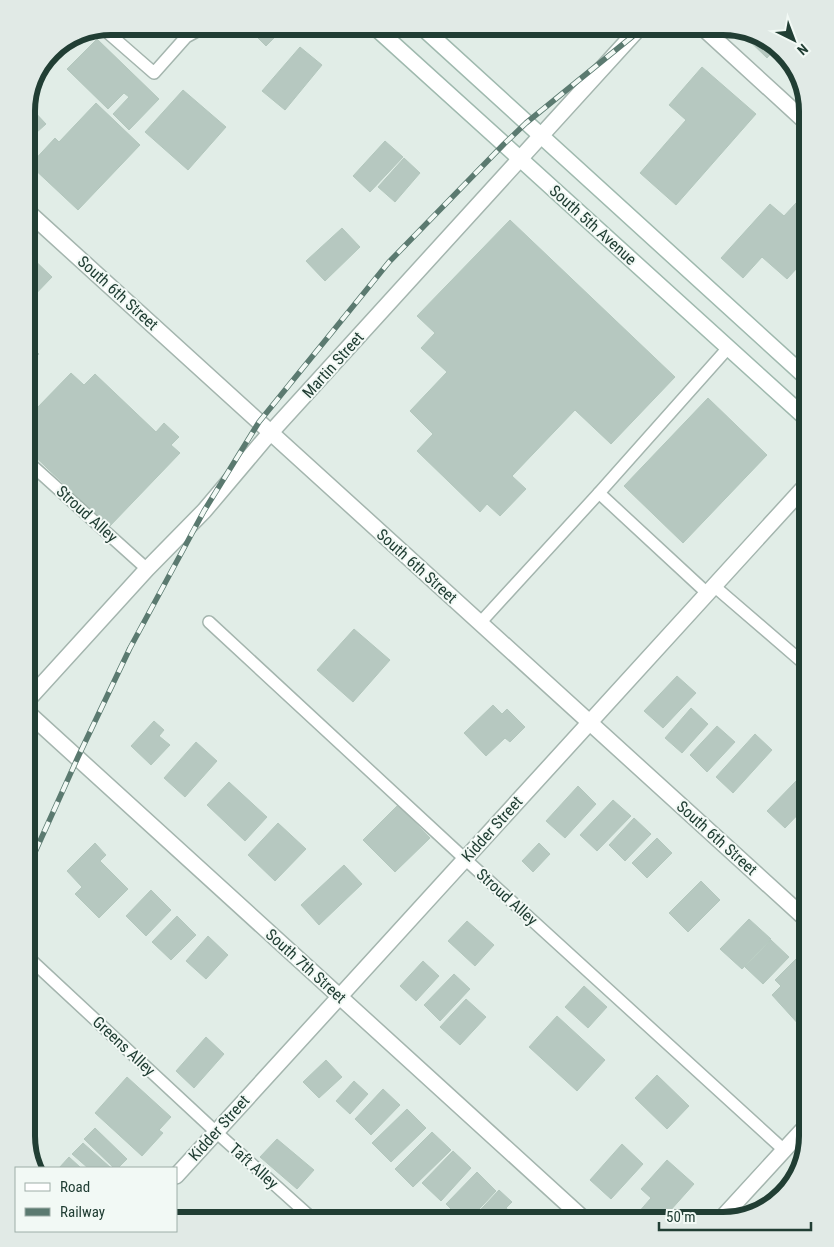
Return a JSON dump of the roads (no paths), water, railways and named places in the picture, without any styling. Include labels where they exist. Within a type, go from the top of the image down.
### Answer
[{"type":"street","name":"South 5th Avenue","points":[[384,35],[799,412]]},
{"type":"street","name":"South 5th Avenue","points":[[431,35],[799,371]]},
{"type":"street","name":"Martin Street","points":[[35,692],[147,569],[204,511],[271,433],[633,35]]},
{"type":"street","points":[[711,35],[799,116]]},
{"type":"street","name":"South 6th Street","points":[[35,218],[799,913]]},
{"type":"street","name":"Kidder Street","points":[[178,1174],[799,493]]},
{"type":"street","name":"South 7th Street","points":[[35,719],[576,1212]]},
{"type":"street","points":[[728,1212],[799,1134]]},
{"type":"lane","points":[[110,35],[154,73],[182,35]]},
{"type":"lane","points":[[480,623],[728,348]]},
{"type":"lane","name":"Stroud Alley","points":[[35,468],[147,569]]},
{"type":"lane","points":[[599,493],[711,589],[799,660]]},
{"type":"lane","name":"Stroud Alley","points":[[209,622],[784,1150]]},
{"type":"lane","name":"Greens Alley","points":[[35,964],[216,1132]]},
{"type":"lane","name":"Taft Alley","points":[[216,1132],[305,1212]]},
{"type":"railway","points":[[35,852],[130,648],[204,511],[259,422],[389,262],[526,123],[634,35]]}]
